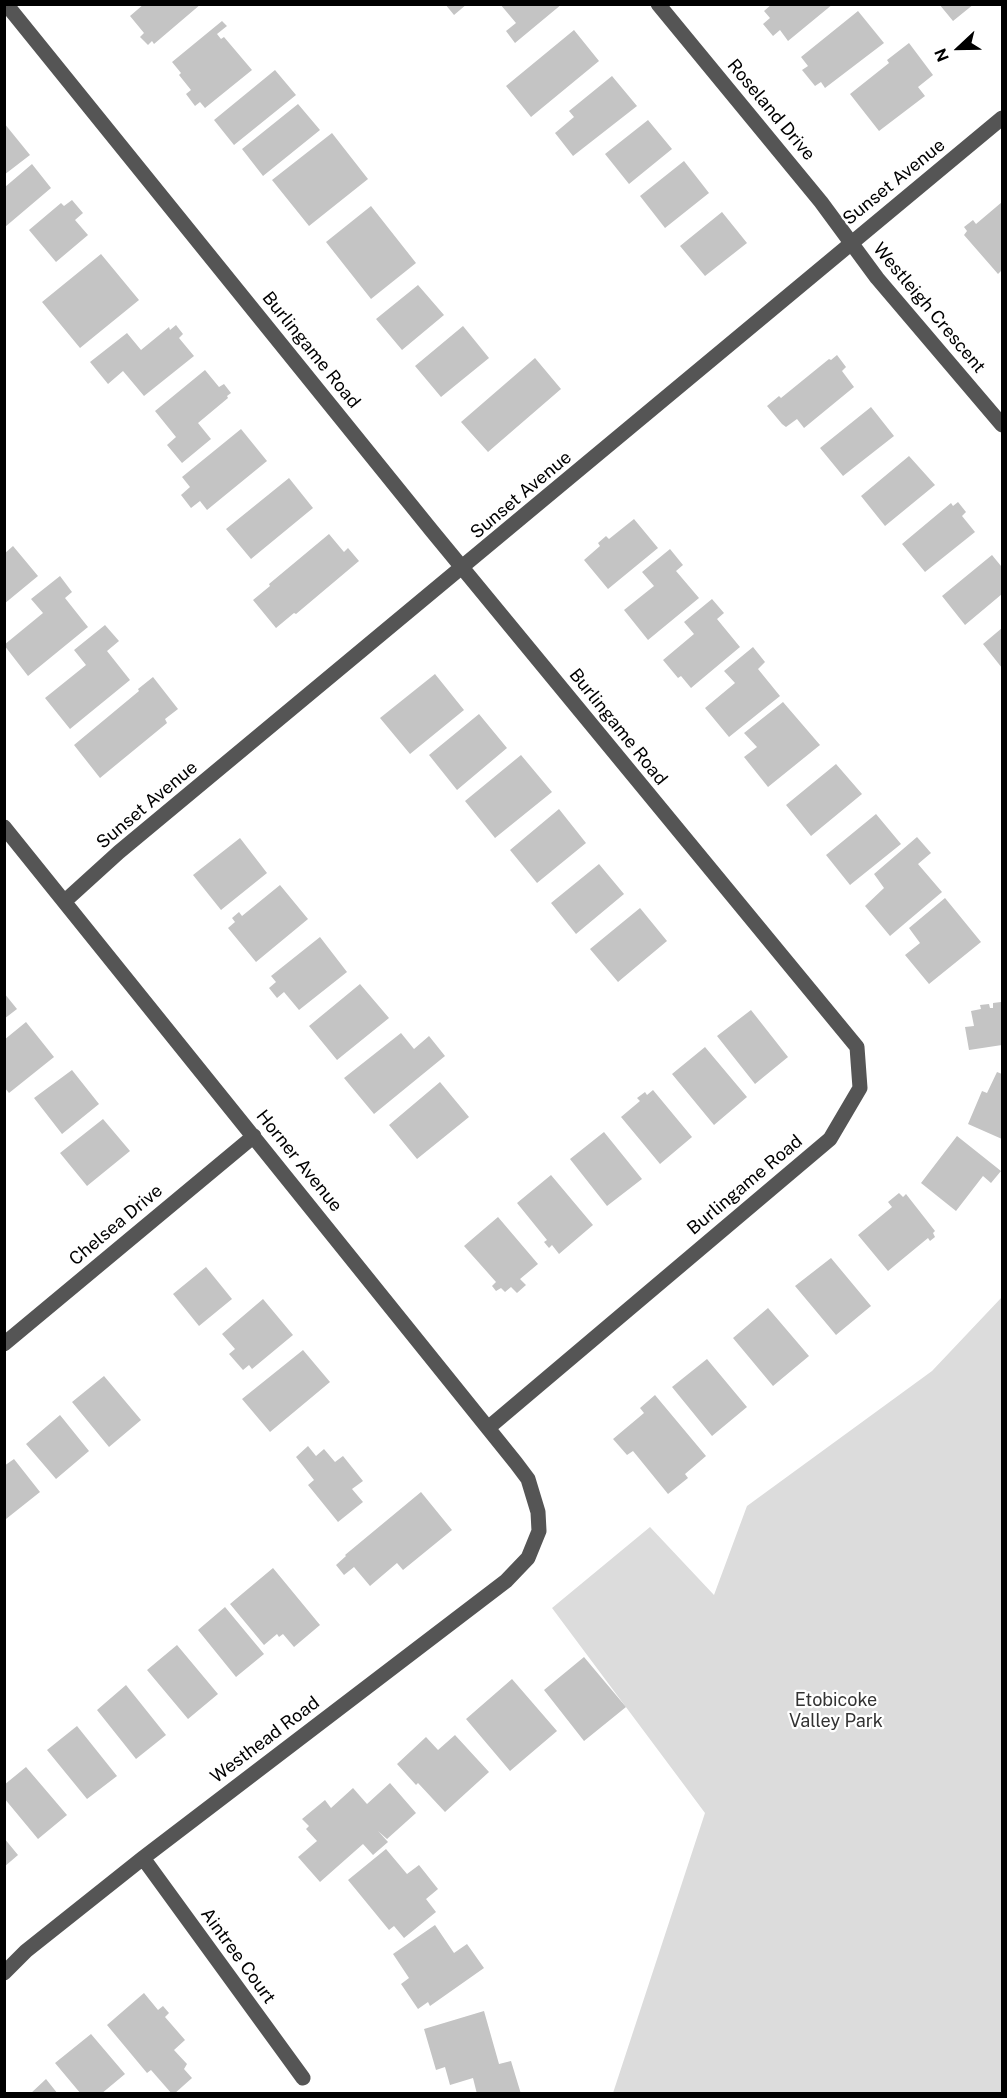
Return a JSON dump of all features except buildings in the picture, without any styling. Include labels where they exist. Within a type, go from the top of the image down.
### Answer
[{"type":"street","name":"Burlingame Road","points":[[6,4],[857,1047],[860,1088],[830,1139],[488,1428]]},
{"type":"street","name":"Roseland Drive","points":[[658,4],[821,202],[850,243]]},
{"type":"street","name":"Sunset Avenue","points":[[65,901],[119,852],[464,568],[1002,118]]},
{"type":"street","name":"Westleigh Crescent","points":[[850,243],[1002,425]]},
{"type":"street","name":"Horner Avenue","points":[[4,827],[528,1479],[538,1512],[539,1531]]},
{"type":"street","name":"Chelsea Drive","points":[[4,1344],[254,1136]]},
{"type":"street","name":"Westhead Road","points":[[4,1973],[26,1952],[143,1858],[506,1581],[528,1558],[539,1531]]},
{"type":"street","name":"Aintree Court","points":[[143,1858],[303,2078]]},
{"type":"green space","name":"Etobicoke Valley Park","points":[[1002,1297],[1002,2093],[613,2093],[705,1813],[552,1608],[650,1527],[714,1595],[747,1506],[932,1371]]}]
